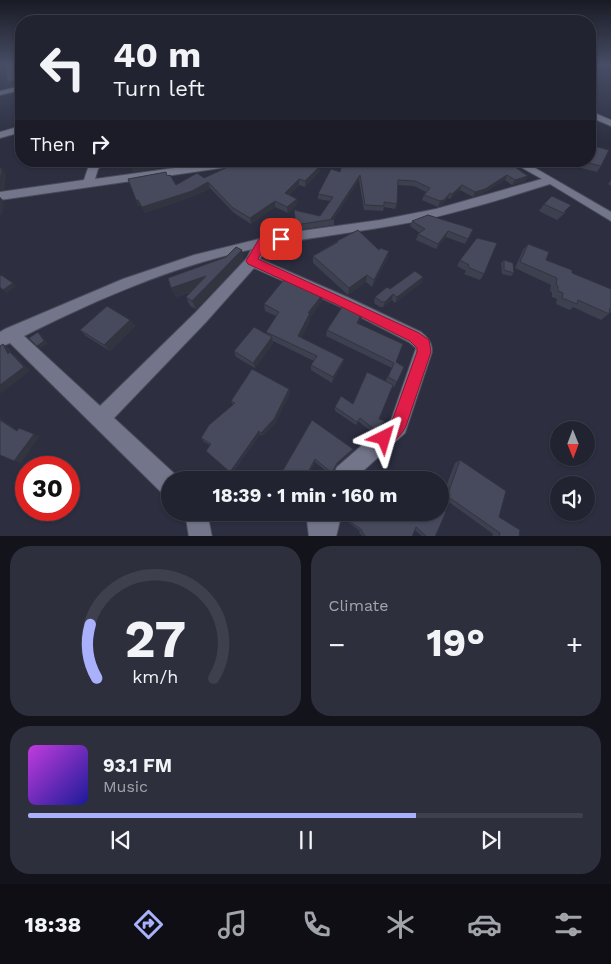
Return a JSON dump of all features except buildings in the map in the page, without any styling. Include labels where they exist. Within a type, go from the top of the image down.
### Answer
[{"type":"street","points":[[0,93],[13,90]]},
{"type":"street","points":[[596,117],[611,123]]},
{"type":"street","points":[[0,135],[15,131]]},
{"type":"street","points":[[88,183],[94,167]]},
{"type":"street","points":[[0,196],[205,167]]},
{"type":"street","points":[[527,167],[611,217]]},
{"type":"street","points":[[161,476],[100,418],[6,337],[73,304],[119,286],[217,253],[262,242],[341,231],[424,215],[478,202],[551,180]]},
{"type":"street","points":[[100,418],[200,317],[252,261],[262,242]]},
{"type":"street","points":[[252,261],[350,305],[415,337],[424,345],[424,352],[398,426],[347,471]]},
{"type":"street","points":[[198,521],[201,536]]},
{"type":"street","points":[[319,521],[322,536]]},
{"type":"street","points":[[322,536],[328,521]]},
{"type":"route","points":[[281,239],[262,242],[252,261],[342,301],[415,337],[424,345],[424,352],[398,426],[384,438]]}]
